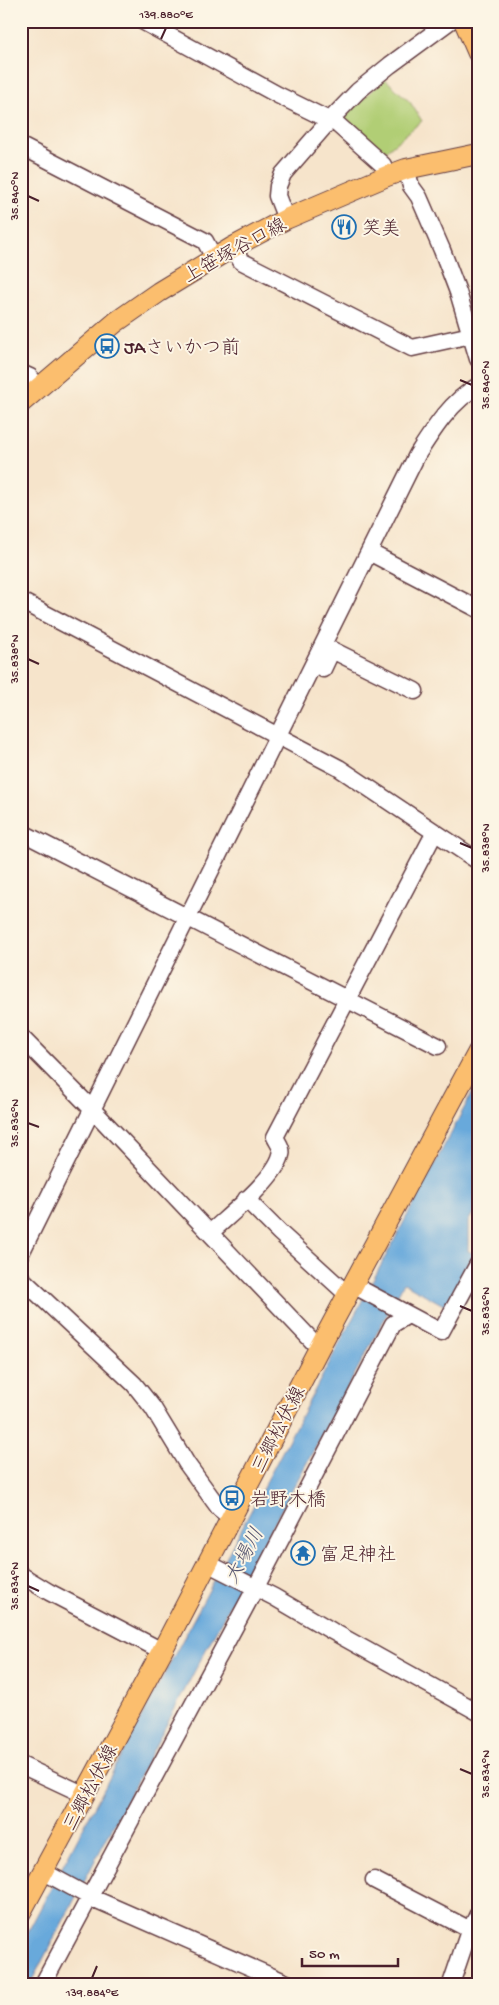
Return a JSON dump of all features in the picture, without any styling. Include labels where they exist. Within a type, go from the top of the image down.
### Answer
[{"type":"main road","points":[[464,21],[478,53]]},
{"type":"main road","points":[[476,21],[478,26]]},
{"type":"main road","name":"上笹塚谷口線","points":[[21,403],[116,322],[159,292],[232,247],[286,219],[397,173],[478,154]]},
{"type":"main road","name":"三郷松伏線","points":[[21,1912],[48,1874],[85,1795],[210,1564],[231,1518],[319,1348],[355,1290],[478,1052]]},
{"type":"street","points":[[142,21],[278,95],[337,124],[378,161],[397,173],[411,186],[419,197],[442,250],[478,359]]},
{"type":"street","points":[[286,219],[277,196],[278,186],[283,174],[358,91],[450,21]]},
{"type":"street","points":[[21,146],[206,241],[214,258]]},
{"type":"street","points":[[232,247],[241,261],[412,348],[470,335]]},
{"type":"street","points":[[21,373],[30,377],[39,387]]},
{"type":"street","points":[[21,1253],[187,918],[317,668],[369,552],[417,455],[432,431],[467,393],[478,386]]},
{"type":"street","points":[[369,552],[478,608]]},
{"type":"street","points":[[21,601],[339,768],[478,861]]},
{"type":"street","points":[[317,668],[332,650],[414,691]]},
{"type":"street","points":[[21,832],[438,1046]]},
{"type":"street","points":[[210,1233],[270,1175],[282,1155],[280,1145],[275,1137],[435,832]]},
{"type":"street","points":[[21,1038],[92,1109],[319,1348]]},
{"type":"street","points":[[246,1199],[355,1290],[441,1332],[478,1264]]},
{"type":"street","points":[[21,1278],[134,1384],[153,1408],[188,1464],[219,1508],[231,1518]]},
{"type":"street","points":[[43,1984],[87,1895],[393,1324],[402,1312]]},
{"type":"street","points":[[210,1564],[254,1586],[478,1712]]},
{"type":"street","points":[[21,1575],[49,1592],[162,1651]]},
{"type":"street","points":[[21,1765],[85,1795]]},
{"type":"street","points":[[48,1874],[87,1895],[289,1984]]},
{"type":"street","points":[[374,1880],[474,1932]]},
{"type":"street","points":[[451,1984],[474,1932],[478,1914]]},
{"type":"green space","points":[[385,79],[410,102],[422,121],[382,154],[342,118]]},
{"type":"water","name":"大場川","points":[[478,1082],[478,1204],[468,1222],[468,1251],[478,1256],[478,1278],[458,1313],[404,1283],[210,1642],[30,1984],[21,1984],[21,1945]]},
{"type":"place","name":"笑美","points":[[344,227]]},
{"type":"place","name":"JAさいかつ前","points":[[107,346]]},
{"type":"place","name":"岩野木橋","points":[[232,1498]]},
{"type":"place","name":"富足神社","points":[[303,1553]]}]
